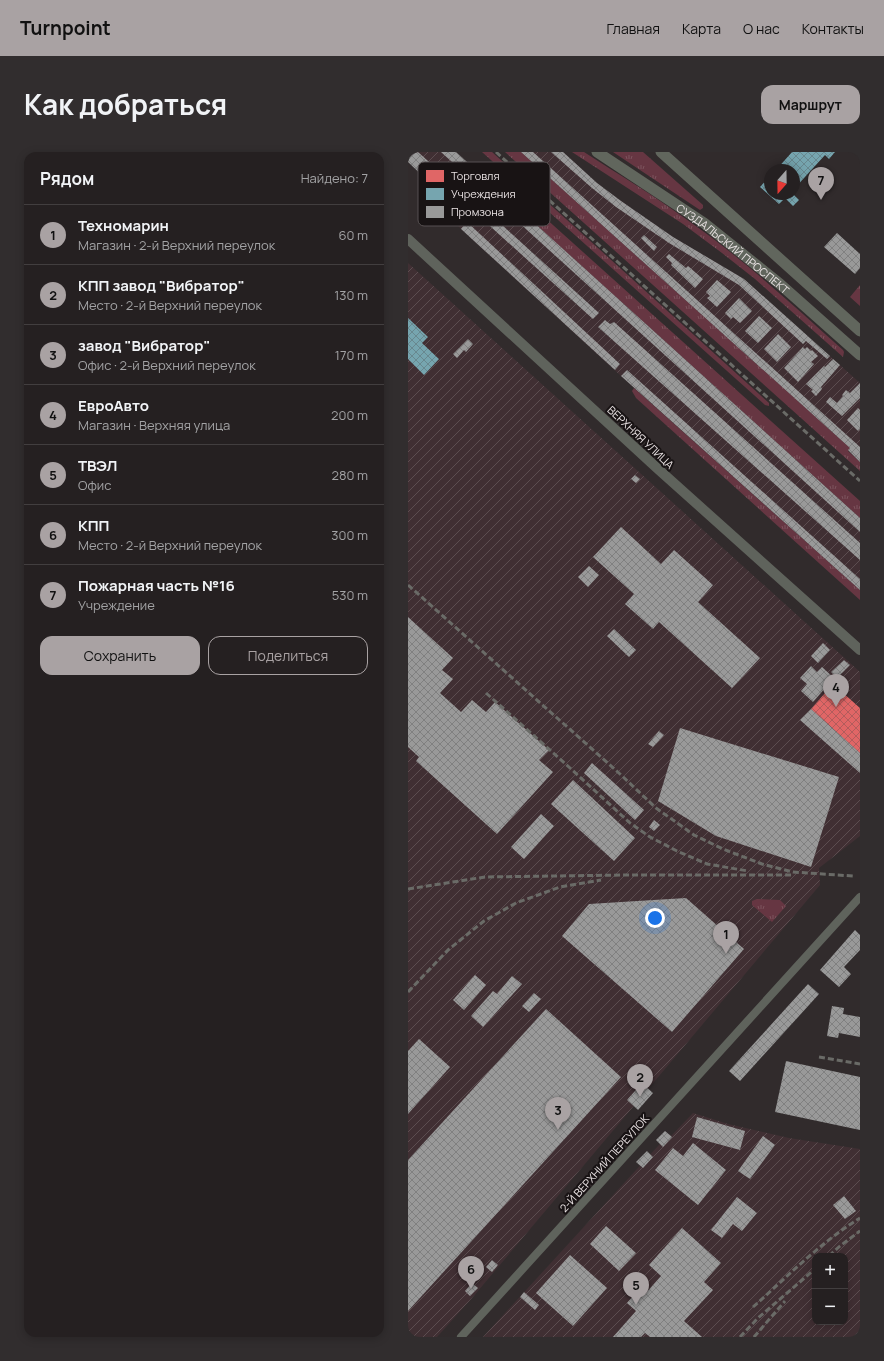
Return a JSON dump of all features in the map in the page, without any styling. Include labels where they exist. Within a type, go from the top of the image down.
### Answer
[{"type":"main road","name":"СУЗДАЛЬСКИЙ ПРОСПЕКТ","points":[[597,152],[704,223],[780,284],[860,355]]},
{"type":"main road","name":"СУЗДАЛЬСКИЙ ПРОСПЕКТ","points":[[661,152],[860,331]]},
{"type":"street","name":"ВЕРХНЯЯ УЛИЦА","points":[[408,239],[658,469],[860,650]]},
{"type":"street","name":"2-Й ВЕРХНИЙ ПЕРЕУЛОК","points":[[461,1337],[860,897]]},
{"type":"shaded area","points":[[408,152],[456,152],[467,162],[418,162],[418,168]]},
{"type":"shaded area","points":[[521,152],[563,152],[597,183],[621,201],[673,237],[744,279],[860,383],[860,462],[848,450],[849,448],[550,178],[550,162],[532,162]]},
{"type":"shaded area","points":[[458,226],[538,226],[860,518],[860,590],[621,376]]},
{"type":"shaded area","points":[[408,263],[860,672],[860,836],[819,868],[820,885],[472,1298],[437,1337],[408,1337]]},
{"type":"shaded area","points":[[693,1113],[728,1124],[789,1138],[860,1149],[860,1337],[483,1337],[669,1134],[671,1136]]},
{"type":"green space","points":[[482,152],[492,152],[503,162],[493,162]]},
{"type":"green space","points":[[505,152],[521,152],[532,162],[516,162]]},
{"type":"green space","points":[[572,152],[584,152],[661,202],[727,249],[843,350],[843,357],[755,279],[722,253],[683,224]]},
{"type":"green space","points":[[613,152],[643,152],[703,205],[703,208],[700,210]]},
{"type":"green space","points":[[550,178],[850,448],[848,451],[860,462],[860,471],[550,192]]},
{"type":"green space","points":[[550,205],[769,403],[769,406],[765,405],[550,213]]},
{"type":"green space","points":[[550,222],[860,501],[860,518],[538,226],[550,226]]},
{"type":"green space","points":[[860,285],[860,306],[850,297]]},
{"type":"green space","points":[[634,388],[860,590],[860,600],[636,398],[632,391]]},
{"type":"green space","points":[[757,899],[780,900],[786,906],[772,922],[752,905],[752,901]]},
{"type":"building: Торговля","points":[[833,684],[860,708],[860,753],[811,709]]},
{"type":"building: Учреждения","points":[[792,152],[835,152],[829,159],[825,155],[800,182],[800,164],[781,164]]},
{"type":"building: Учреждения","points":[[764,183],[764,191],[760,187]]},
{"type":"building: Учреждения","points":[[775,200],[783,200],[779,204]]},
{"type":"building: Учреждения","points":[[787,200],[799,200],[793,206]]},
{"type":"building: Учреждения","points":[[408,318],[428,337],[422,343],[439,359],[424,375],[408,359]]},
{"type":"building: Промзона","points":[[408,152],[418,152],[429,162],[418,162],[418,172],[408,162]]},
{"type":"building: Промзона","points":[[441,152],[456,152],[467,162],[452,162]]},
{"type":"building: Промзона","points":[[521,152],[533,152],[544,162],[532,162]]},
{"type":"building: Промзона","points":[[551,152],[563,152],[597,183],[621,201],[673,237],[744,279],[830,356],[827,359],[806,341],[803,344],[739,285],[669,243],[616,207]]},
{"type":"building: Промзона","points":[[550,167],[860,447],[860,462],[848,450],[850,448],[550,178]]},
{"type":"building: Промзона","points":[[464,226],[471,226],[620,364],[615,370],[461,229]]},
{"type":"building: Промзона","points":[[490,226],[503,226],[599,313],[593,319]]},
{"type":"building: Промзона","points":[[523,226],[538,226],[860,518],[860,532]]},
{"type":"building: Промзона","points":[[837,233],[860,254],[860,268],[855,274],[824,247]]},
{"type":"building: Промзона","points":[[644,235],[657,247],[654,251],[641,238]]},
{"type":"building: Промзона","points":[[669,254],[686,268],[688,266],[703,279],[695,288],[671,265],[672,263],[666,257]]},
{"type":"building: Промзона","points":[[717,280],[731,292],[717,307],[707,298],[710,296],[706,292]]},
{"type":"building: Промзона","points":[[739,298],[752,311],[740,323],[733,317],[731,319],[725,313]]},
{"type":"building: Промзона","points":[[759,316],[772,328],[758,343],[745,331]]},
{"type":"building: Промзона","points":[[605,320],[610,324],[614,322],[860,543],[860,560],[598,327]]},
{"type":"building: Промзона","points":[[778,334],[791,347],[777,362],[764,349]]},
{"type":"building: Промзона","points":[[468,339],[473,344],[466,352],[464,350],[457,358],[453,354]]},
{"type":"building: Промзона","points":[[803,347],[805,349],[807,347],[811,351],[812,350],[818,356],[811,362],[814,364],[798,382],[784,368]]},
{"type":"building: Промзона","points":[[833,359],[840,365],[821,387],[822,389],[816,396],[811,391],[813,390],[806,384]]},
{"type":"building: Промзона","points":[[627,370],[860,579],[860,590],[621,376]]},
{"type":"building: Промзона","points":[[860,383],[860,398],[842,416],[826,402],[830,397],[837,403],[846,390],[850,393]]},
{"type":"building: Промзона","points":[[858,408],[860,410],[860,429],[858,431],[847,420]]},
{"type":"building: Промзона","points":[[635,475],[640,479],[636,483],[631,479]]},
{"type":"building: Промзона","points":[[621,527],[661,564],[674,550],[713,585],[698,602],[760,658],[732,688],[659,622],[653,629],[625,604],[634,594],[593,557]]},
{"type":"building: Промзона","points":[[589,566],[599,575],[588,587],[578,577]]},
{"type":"building: Промзона","points":[[408,617],[453,658],[442,670],[453,679],[440,693],[461,712],[472,700],[486,712],[495,702],[549,750],[539,760],[553,772],[497,834],[416,761],[419,757],[408,747]]},
{"type":"building: Промзона","points":[[614,629],[636,650],[629,657],[607,636]]},
{"type":"building: Промзона","points":[[823,643],[830,650],[818,663],[811,656]]},
{"type":"building: Промзона","points":[[844,660],[850,665],[837,678],[831,672]]},
{"type":"building: Промзона","points":[[811,666],[817,672],[822,667],[834,678],[813,702],[801,691],[807,684],[800,678]]},
{"type":"building: Промзона","points":[[811,709],[860,753],[860,773],[800,720]]},
{"type":"building: Промзона","points":[[680,728],[839,777],[811,867],[716,836],[658,801]]},
{"type":"building: Промзона","points":[[659,731],[664,735],[653,747],[648,744]]},
{"type":"building: Промзона","points":[[592,763],[644,810],[635,820],[584,773]]},
{"type":"building: Промзона","points":[[573,780],[635,838],[614,861],[551,804]]},
{"type":"building: Промзона","points":[[541,814],[554,826],[524,859],[511,847]]},
{"type":"building: Промзона","points":[[654,820],[660,825],[654,831],[649,827]]},
{"type":"building: Промзона","points":[[686,898],[744,949],[672,1032],[562,936],[589,904]]},
{"type":"building: Промзона","points":[[855,930],[860,935],[860,950],[844,967],[851,974],[839,987],[820,970]]},
{"type":"building: Промзона","points":[[475,975],[486,985],[464,1010],[453,1000]]},
{"type":"building: Промзона","points":[[512,976],[522,984],[483,1027],[471,1016],[493,991],[497,994]]},
{"type":"building: Промзона","points":[[808,984],[819,994],[740,1081],[729,1071]]},
{"type":"building: Промзона","points":[[534,993],[541,999],[529,1012],[522,1006]]},
{"type":"building: Промзона","points":[[832,1006],[844,1008],[843,1014],[860,1017],[860,1037],[839,1033],[838,1038],[827,1036]]},
{"type":"building: Промзона","points":[[546,1009],[621,1077],[408,1311],[408,1160]]},
{"type":"building: Промзона","points":[[419,1039],[450,1067],[408,1114],[408,1051]]},
{"type":"building: Промзона","points":[[786,1061],[860,1077],[860,1130],[775,1112]]},
{"type":"building: Промзона","points":[[642,1083],[653,1093],[638,1110],[627,1100]]},
{"type":"building: Промзона","points":[[697,1117],[745,1131],[740,1150],[692,1137]]},
{"type":"building: Промзона","points":[[665,1131],[672,1137],[663,1147],[656,1140]]},
{"type":"building: Промзона","points":[[763,1136],[775,1145],[750,1179],[738,1171]]},
{"type":"building: Промзона","points":[[693,1143],[726,1170],[698,1205],[655,1170],[673,1148],[683,1156]]},
{"type":"building: Промзона","points":[[647,1151],[653,1157],[643,1168],[636,1162]]},
{"type":"building: Промзона","points":[[844,1196],[856,1211],[845,1219],[833,1205]]},
{"type":"building: Промзона","points":[[737,1197],[757,1213],[742,1231],[733,1224],[722,1238],[711,1230]]},
{"type":"building: Промзона","points":[[606,1226],[636,1253],[619,1271],[590,1244]]},
{"type":"building: Промзона","points":[[682,1228],[721,1263],[704,1282],[713,1290],[684,1321],[702,1337],[650,1337],[645,1333],[641,1337],[613,1337],[636,1311],[627,1303],[639,1289],[645,1294],[661,1276],[649,1265]]},
{"type":"building: Промзона","points":[[570,1255],[607,1288],[573,1326],[536,1293]]},
{"type":"building: Промзона","points":[[492,1260],[498,1265],[492,1272],[486,1267]]},
{"type":"building: Промзона","points":[[472,1283],[478,1288],[470,1296],[465,1291]]},
{"type":"building: Промзона","points":[[524,1292],[539,1305],[535,1310],[520,1297]]},
{"type":"railway","points":[[496,152],[507,162]]},
{"type":"railway","points":[[550,201],[860,481]]},
{"type":"railway","points":[[408,585],[620,774],[656,808],[694,835],[723,849],[762,864],[793,872],[853,876]]},
{"type":"railway","points":[[486,693],[630,823],[650,837],[707,864],[748,871]]},
{"type":"railway","points":[[408,889],[485,877],[794,875]]},
{"type":"railway","points":[[408,992],[448,950],[484,921],[516,903],[560,887],[601,880]]},
{"type":"railway","points":[[819,1057],[860,1064]]},
{"type":"railway","points":[[753,1307],[818,1249],[860,1218]]},
{"type":"railway","points":[[832,1253],[860,1231]]},
{"type":"railway","points":[[740,1337],[758,1318],[812,1272]]},
{"type":"railway","points":[[754,1337],[785,1301]]},
{"type":"place","name":"Пожарная часть №16","points":[[821,200]]},
{"type":"place","name":"ЕвроАвто","points":[[836,707]]},
{"type":"place","name":"Техномарин","points":[[726,954]]},
{"type":"place","name":"КПП завод \"Вибратор\"","points":[[640,1097]]},
{"type":"place","name":"завод \"Вибратор\"","points":[[558,1130]]},
{"type":"place","name":"КПП","points":[[471,1289]]},
{"type":"place","name":"ТВЭЛ","points":[[636,1305]]}]
